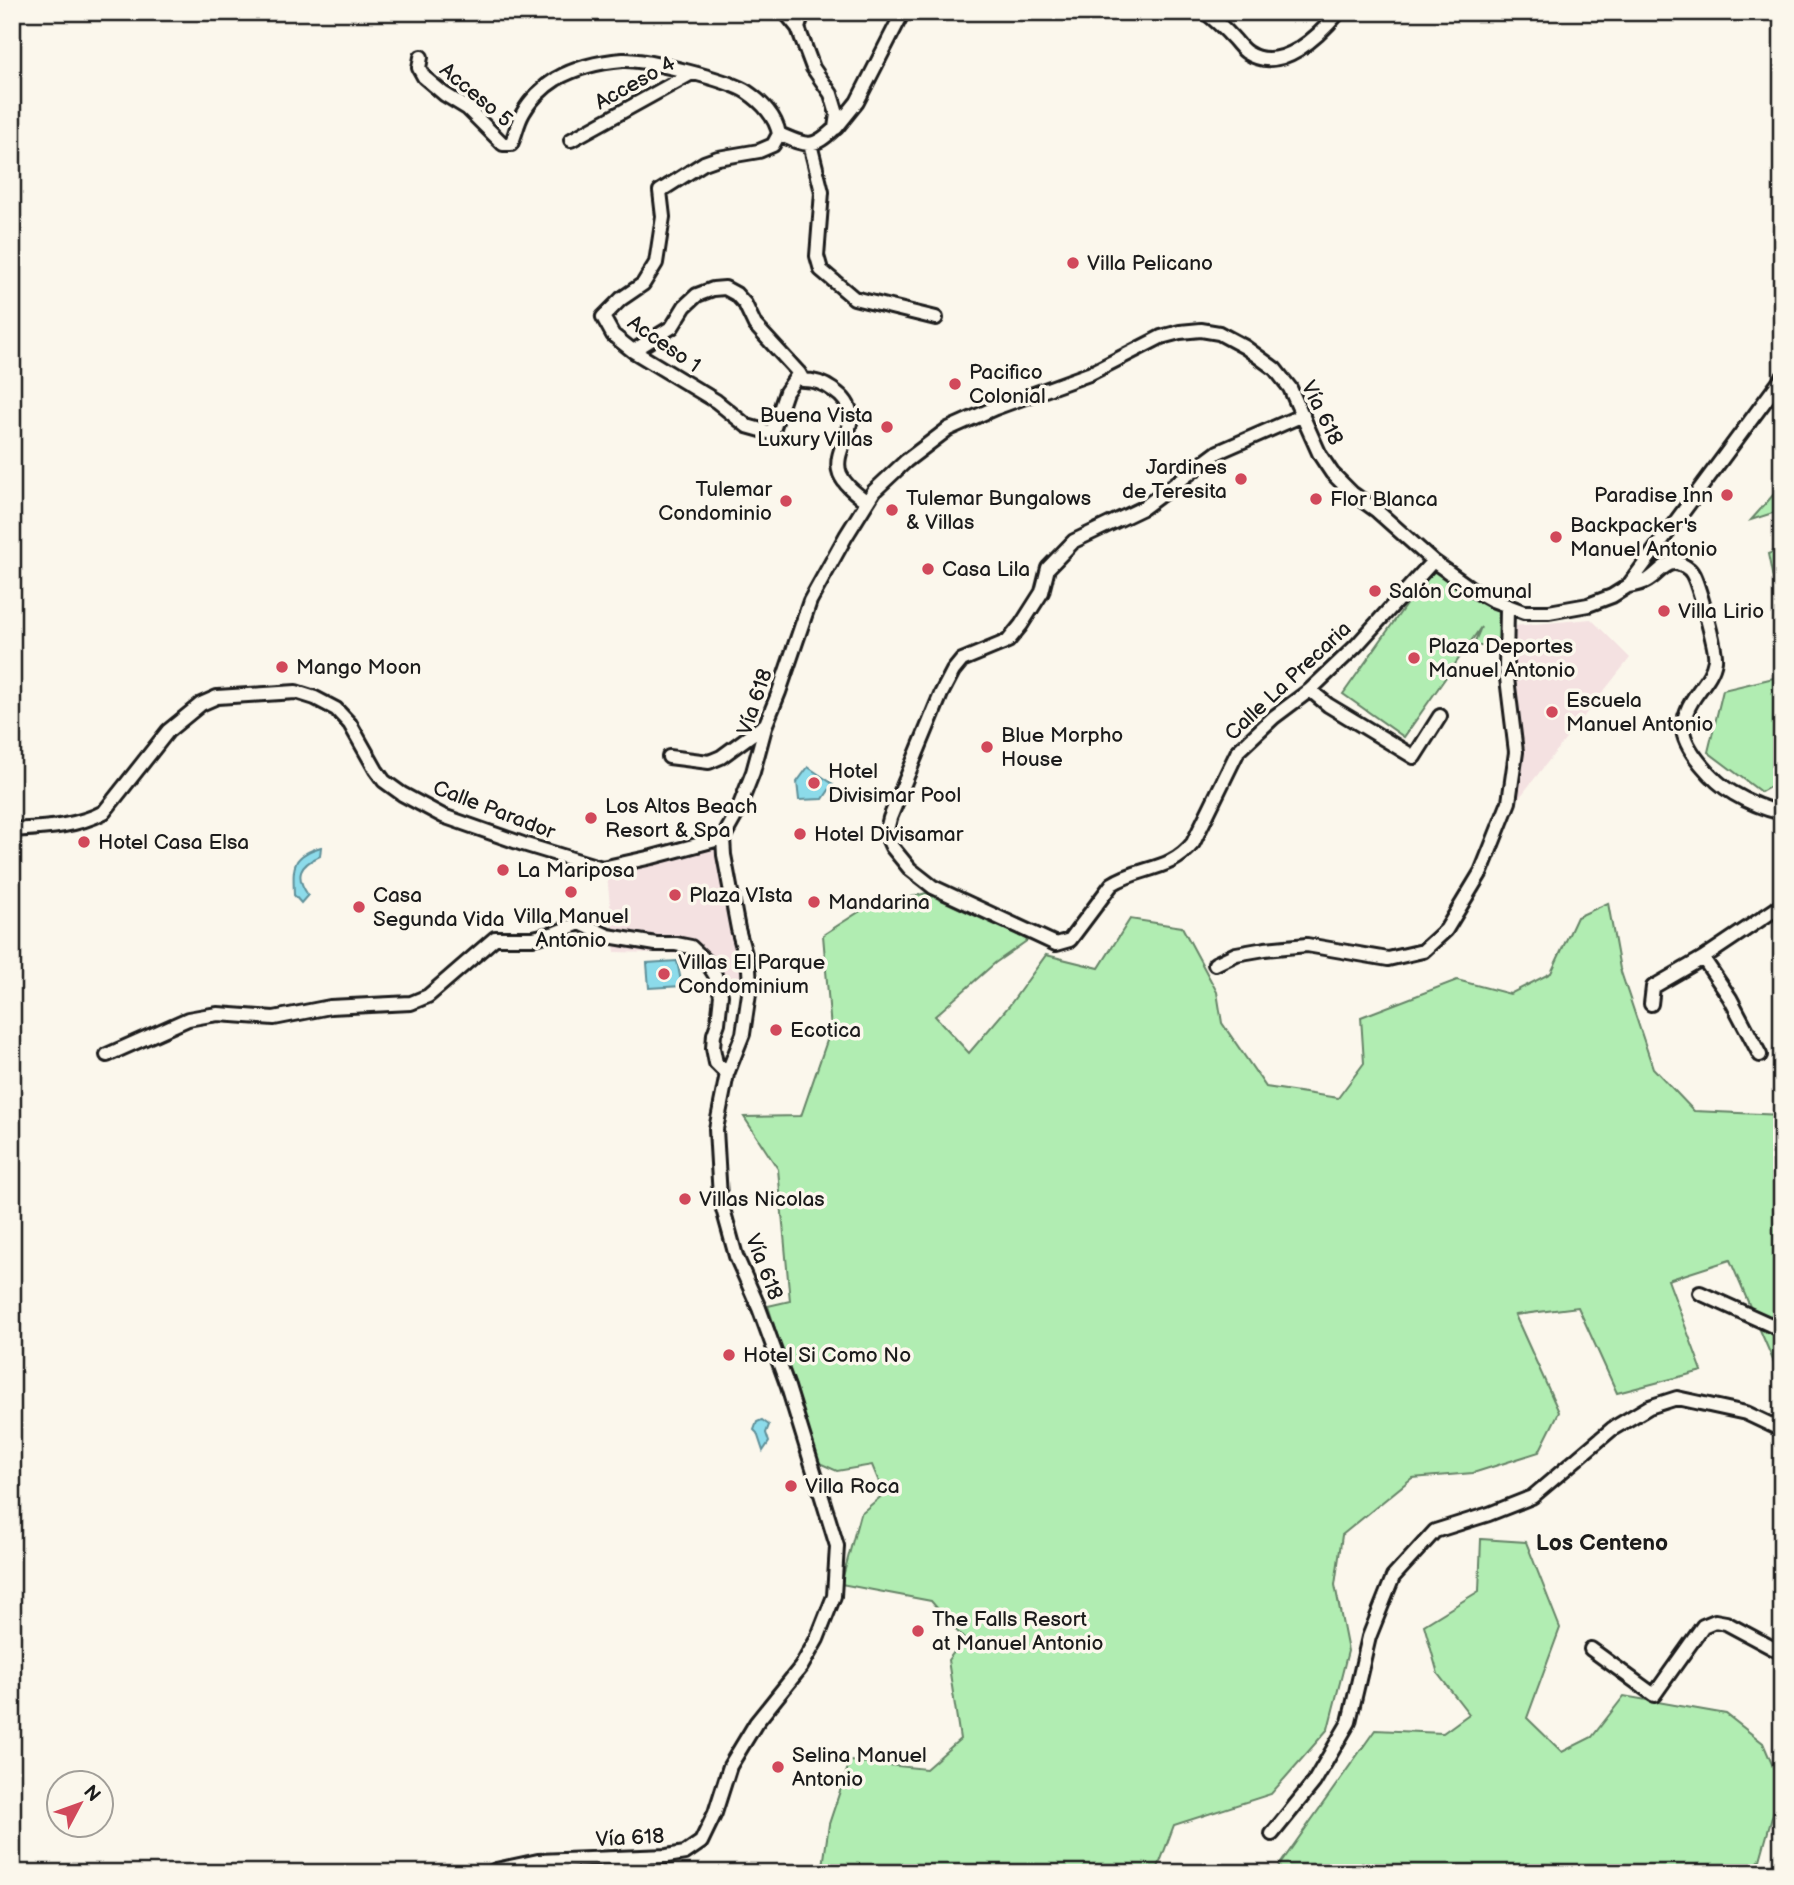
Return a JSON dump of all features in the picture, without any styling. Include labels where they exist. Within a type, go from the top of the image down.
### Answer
[{"type":"street","points":[[785,12],[798,29],[813,68],[831,94],[837,114],[835,128]]},
{"type":"street","points":[[798,29],[803,12]]},
{"type":"street","points":[[779,134],[801,143],[821,142],[857,102],[903,12]]},
{"type":"street","points":[[1205,12],[1247,53],[1264,60],[1282,57],[1308,43],[1323,31],[1339,12]]},
{"type":"street","name":"Acceso 5","points":[[421,57],[419,68],[425,77],[444,94],[467,108],[507,145],[511,144],[523,113],[541,90],[571,72],[594,64],[626,60],[692,73]]},
{"type":"street","name":"Acceso 4","points":[[571,140],[692,73],[734,85],[747,92],[777,123],[779,134]]},
{"type":"street","name":"Acceso 1","points":[[779,134],[773,145],[759,151],[704,163],[660,191],[663,217],[656,263],[643,284],[621,299],[603,317],[614,335],[633,351],[716,401],[747,426],[772,433],[786,392],[799,373]]},
{"type":"street","points":[[810,144],[822,192],[817,256],[821,270],[854,298],[936,318]]},
{"type":"street","points":[[633,351],[672,327],[685,306],[697,295],[725,288],[736,294],[746,304],[755,325],[803,380],[823,383],[841,395],[847,403],[850,428],[839,459],[839,472],[846,484],[867,502]]},
{"type":"street","name":"Vía 618","points":[[491,1873],[538,1861],[667,1856],[685,1853],[695,1847],[711,1824],[730,1766],[756,1723],[801,1667],[817,1639],[834,1597],[837,1546],[788,1387],[759,1308],[736,1256],[720,1198],[716,1129],[727,1074],[743,1034],[750,987],[750,969],[738,929],[723,838],[736,815],[753,772],[765,724],[779,692],[810,601],[874,491],[906,461],[948,429],[995,408],[1089,374],[1161,337],[1201,330],[1219,333],[1245,347],[1275,369],[1290,388],[1313,440],[1332,473],[1352,493],[1377,511],[1433,561],[1472,589],[1507,607],[1524,612],[1549,612],[1588,605],[1612,596],[1628,586],[1782,378]]},
{"type":"street","name":"Calle La Precaria","points":[[1303,415],[1218,452],[1143,508],[1074,541],[1048,568],[1042,592],[1008,640],[962,660],[941,695],[890,818],[886,834],[892,847],[910,869],[933,887],[1056,944],[1070,940],[1112,884],[1121,878],[1176,860],[1186,852],[1193,843],[1238,751],[1274,717],[1310,690],[1356,646],[1433,561]]},
{"type":"street","points":[[1628,586],[1647,581],[1666,565],[1674,563],[1683,565],[1692,572],[1712,636],[1715,661],[1711,673],[1688,709],[1682,728],[1686,740],[1694,755],[1730,792],[1768,810],[1782,813]]},
{"type":"street","points":[[1215,964],[1236,954],[1265,948],[1307,945],[1388,959],[1423,951],[1446,930],[1481,872],[1509,802],[1516,752],[1506,670],[1507,607]]},
{"type":"street","points":[[1310,690],[1328,705],[1414,757],[1440,716]]},
{"type":"street","name":"Calle Parador","points":[[12,830],[75,823],[104,812],[168,732],[201,704],[217,697],[296,692],[316,698],[336,709],[350,724],[384,781],[402,794],[443,816],[523,844],[602,868],[723,838]]},
{"type":"street","points":[[669,757],[709,762],[721,757],[765,724]]},
{"type":"street","points":[[1651,1004],[1653,987],[1703,958],[1782,905]]},
{"type":"street","points":[[107,1055],[188,1019],[205,1016],[218,1014],[274,1018],[330,1007],[411,1003],[428,996],[495,937],[533,938],[580,923],[608,936],[691,947],[706,961],[715,975],[721,995],[713,1048],[716,1063],[727,1074]]},
{"type":"street","points":[[1703,958],[1730,998],[1760,1055]]},
{"type":"street","points":[[1700,1293],[1782,1330]]},
{"type":"street","points":[[1272,1834],[1314,1782],[1349,1722],[1369,1637],[1393,1577],[1435,1531],[1532,1497],[1612,1429],[1649,1407],[1677,1398],[1746,1413],[1782,1430]]},
{"type":"street","points":[[1591,1649],[1654,1695],[1703,1626],[1714,1621],[1726,1623],[1782,1653]]},
{"type":"shaded area","name":"Escuela Manuel Antonio","points":[[1591,619],[1630,658],[1516,802],[1521,749],[1513,675],[1513,626]]},
{"type":"shaded area","points":[[718,848],[744,975],[720,992],[692,954],[615,952],[607,876]]},
{"type":"green space","points":[[1782,485],[1782,510],[1751,520]]},
{"type":"green space","points":[[1782,549],[1782,623],[1768,554]]},
{"type":"green space","name":"Plaza Deportes Manuel Antonio","points":[[1431,569],[1490,607],[1503,612],[1503,640],[1485,639],[1484,646],[1473,646],[1481,627],[1404,737],[1343,694]]},
{"type":"green space","points":[[1782,676],[1782,780],[1761,792],[1708,752],[1723,690]]},
{"type":"green space","points":[[926,893],[1028,940],[995,963],[935,1016],[969,1053],[1009,1006],[1046,955],[1099,968],[1130,919],[1182,927],[1217,992],[1222,1023],[1266,1087],[1338,1098],[1364,1063],[1361,1017],[1457,980],[1510,994],[1551,973],[1577,917],[1608,903],[1620,969],[1653,1068],[1694,1111],[1782,1115],[1782,1381],[1730,1260],[1668,1280],[1702,1371],[1617,1393],[1578,1307],[1515,1315],[1559,1412],[1539,1452],[1473,1473],[1412,1478],[1342,1535],[1335,1585],[1348,1651],[1328,1729],[1271,1794],[1174,1825],[1156,1873],[822,1873],[829,1824],[850,1761],[926,1769],[960,1739],[948,1660],[964,1639],[931,1601],[841,1584],[860,1514],[884,1494],[872,1465],[837,1471],[817,1462],[768,1306],[790,1301],[778,1169],[744,1117],[801,1116],[831,1029],[823,935],[862,910]]},
{"type":"green space","points":[[1481,1539],[1526,1542],[1560,1628],[1527,1718],[1562,1752],[1592,1737],[1624,1696],[1726,1714],[1763,1743],[1781,1785],[1760,1860],[1748,1873],[1274,1873],[1375,1730],[1443,1733],[1469,1714],[1438,1674],[1424,1625],[1479,1591]]},
{"type":"water","name":"Hotel Divisimar Pool","points":[[808,767],[833,784],[823,799],[799,800],[797,782]]},
{"type":"water","points":[[321,847],[320,856],[301,871],[301,882],[308,895],[301,903],[294,895],[294,869],[299,858]]},
{"type":"water","name":"Villas El Parque Condominium","points":[[677,961],[682,986],[649,988],[647,963]]},
{"type":"water","points":[[762,1420],[769,1425],[766,1433],[769,1442],[763,1451],[754,1430],[757,1422]]},
{"type":"place","name":"Villa Pelicano","points":[[1073,263]]},
{"type":"place","name":"Pacifico Colonial","points":[[955,384]]},
{"type":"place","name":"Buena Vista Luxury Villas","points":[[887,427]]},
{"type":"place","name":"Jardines de Teresita","points":[[1241,479]]},
{"type":"place","name":"Paradise Inn","points":[[1727,495]]},
{"type":"place","name":"Flor Blanca","points":[[1316,499]]},
{"type":"place","name":"Tulemar Condominio","points":[[786,501]]},
{"type":"place","name":"Tulemar Bungalows & Villas","points":[[892,510]]},
{"type":"place","name":"Backpacker's Manuel Antonio","points":[[1556,537]]},
{"type":"place","name":"Casa Lila","points":[[928,569]]},
{"type":"place","name":"Salón Comunal","points":[[1375,591]]},
{"type":"place","name":"Villa Lirio","points":[[1664,611]]},
{"type":"place","name":"Plaza Deportes Manuel Antonio","points":[[1414,658]]},
{"type":"place","name":"Mango Moon","points":[[282,667]]},
{"type":"place","name":"Escuela Manuel Antonio","points":[[1552,712]]},
{"type":"place","name":"Blue Morpho House","points":[[987,747]]},
{"type":"place","name":"Hotel Divisimar Pool","points":[[814,783]]},
{"type":"place","name":"Los Altos Beach Resort & Spa","points":[[591,818]]},
{"type":"place","name":"Hotel Divisamar","points":[[800,834]]},
{"type":"place","name":"Hotel Casa Elsa","points":[[84,842]]},
{"type":"place","name":"La Mariposa","points":[[503,870]]},
{"type":"place","name":"Villa Manuel Antonio","points":[[571,892]]},
{"type":"place","name":"Plaza VIsta","points":[[675,895]]},
{"type":"place","name":"Mandarina","points":[[814,902]]},
{"type":"place","name":"Casa Segunda Vida","points":[[359,907]]},
{"type":"place","name":"Villas El Parque Condominium","points":[[664,974]]},
{"type":"place","name":"Ecotica","points":[[776,1030]]},
{"type":"place","name":"Villas Nicolas","points":[[685,1199]]},
{"type":"place","name":"Hotel Si Como No","points":[[729,1355]]},
{"type":"place","name":"Villa Roca","points":[[791,1486]]},
{"type":"place","name":"The Falls Resort at Manuel Antonio","points":[[918,1631]]},
{"type":"place","name":"Selina Manuel Antonio","points":[[778,1767]]},
{"type":"district","name":"Los Centeno","points":[[1602,1543]]}]
